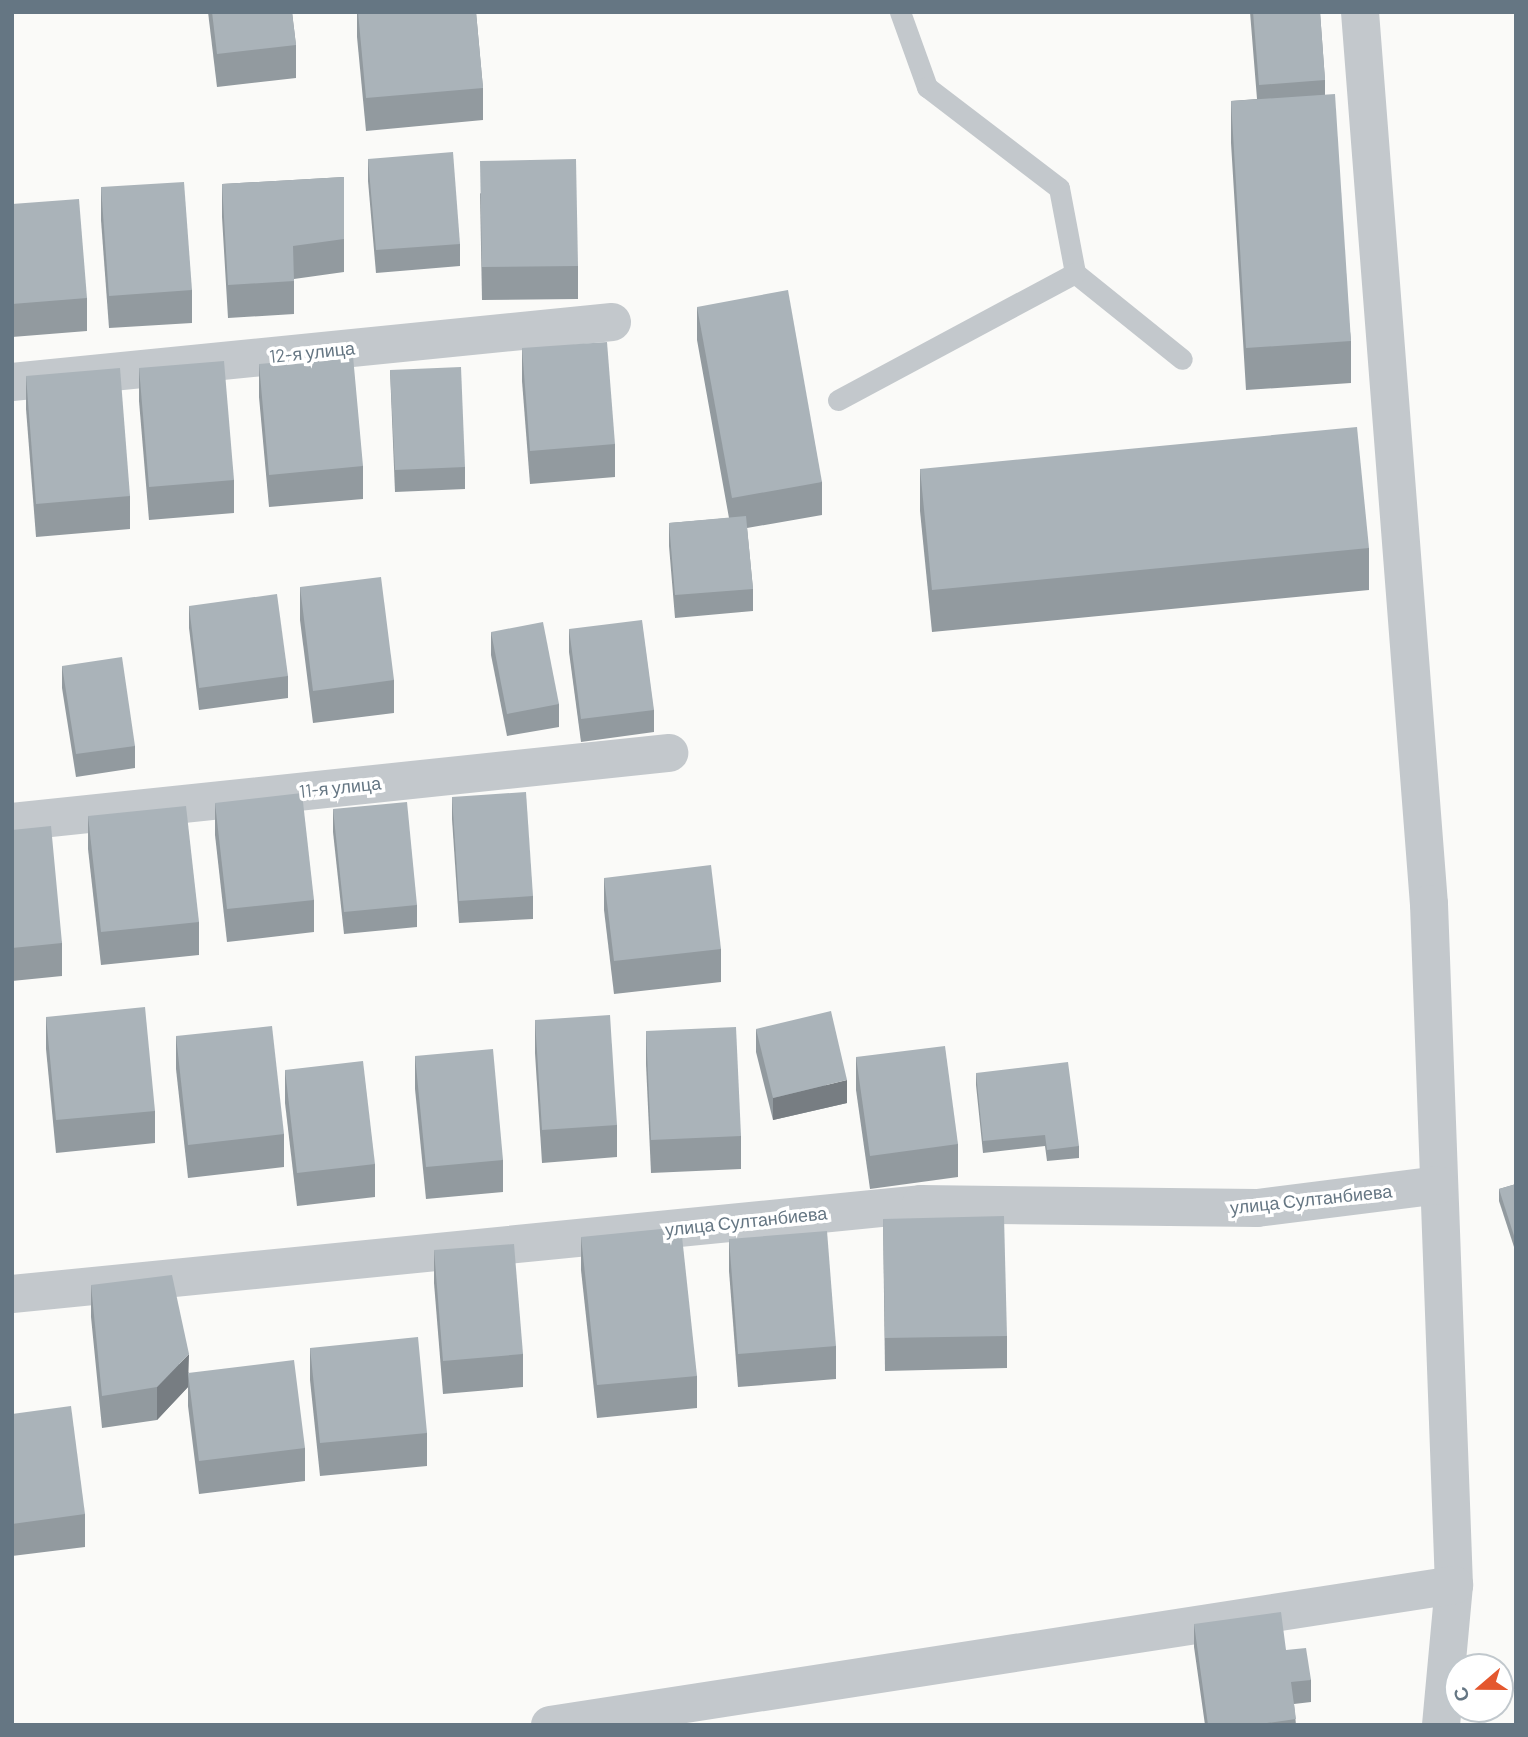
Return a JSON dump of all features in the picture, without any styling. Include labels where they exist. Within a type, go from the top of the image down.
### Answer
[{"type":"street","points":[[1360,12],[1429,904],[1454,1585],[1441,1725]]},
{"type":"street","name":"12-я улица","points":[[12,382],[612,322]]},
{"type":"street","name":"11-я улица","points":[[12,822],[669,752]]},
{"type":"street","name":"улица Султанбиева","points":[[12,1294],[921,1204],[1256,1208],[1439,1185]]},
{"type":"street","points":[[550,1725],[1454,1585]]},
{"type":"lane","points":[[900,12],[927,87],[1059,188],[1075,273],[1182,359]]},
{"type":"lane","points":[[838,400],[1075,273]]},
{"type":"building","points":[[212,12],[292,12],[296,45],[217,54]]},
{"type":"building","points":[[358,12],[476,12],[483,88],[366,98]]},
{"type":"building","points":[[1253,12],[1320,12],[1325,80],[1259,85]]},
{"type":"building","points":[[1335,94],[1351,341],[1246,348],[1231,101]]},
{"type":"building","points":[[453,152],[460,244],[376,250],[368,159]]},
{"type":"building","points":[[576,159],[578,266],[482,267],[480,161]]},
{"type":"building","points":[[344,177],[344,239],[293,246],[294,281],[228,285],[222,184]]},
{"type":"building","points":[[184,182],[192,290],[109,296],[101,187]]},
{"type":"building","points":[[79,199],[87,298],[12,304],[12,204]]},
{"type":"building","points":[[788,290],[822,482],[732,498],[697,307]]},
{"type":"building","points":[[607,342],[615,444],[530,451],[522,348]]},
{"type":"building","points":[[353,356],[363,466],[269,475],[259,364]]},
{"type":"building","points":[[224,361],[234,480],[149,487],[139,368]]},
{"type":"building","points":[[461,367],[465,467],[395,470],[390,370]]},
{"type":"building","points":[[120,368],[130,496],[36,504],[26,376]]},
{"type":"building","points":[[1357,427],[1369,548],[932,590],[920,469]]},
{"type":"building","points":[[746,516],[753,589],[675,595],[669,523]]},
{"type":"building","points":[[381,577],[394,680],[313,691],[300,587]]},
{"type":"building","points":[[277,594],[288,676],[199,688],[189,606]]},
{"type":"building","points":[[642,620],[654,710],[581,719],[569,629]]},
{"type":"building","points":[[543,622],[559,704],[507,714],[491,632]]},
{"type":"building","points":[[122,657],[135,746],[76,754],[62,666]]},
{"type":"building","points":[[526,792],[533,896],[459,901],[452,797]]},
{"type":"building","points":[[302,793],[314,900],[227,909],[215,803]]},
{"type":"building","points":[[407,802],[417,905],[344,912],[333,809]]},
{"type":"building","points":[[186,806],[199,922],[101,932],[88,816]]},
{"type":"building","points":[[51,826],[62,943],[12,948],[12,830]]},
{"type":"building","points":[[711,865],[721,949],[614,961],[604,878]]},
{"type":"building","points":[[145,1007],[155,1111],[56,1120],[46,1017]]},
{"type":"building","points":[[831,1011],[847,1080],[773,1098],[756,1029]]},
{"type":"building","points":[[610,1015],[617,1125],[542,1130],[535,1020]]},
{"type":"building","points":[[272,1026],[284,1134],[188,1145],[176,1036]]},
{"type":"building","points":[[736,1027],[741,1136],[651,1140],[646,1031]]},
{"type":"building","points":[[945,1046],[958,1144],[870,1156],[856,1057]]},
{"type":"building","points":[[493,1049],[503,1160],[426,1167],[415,1056]]},
{"type":"building","points":[[363,1061],[375,1164],[297,1173],[285,1070]]},
{"type":"building","points":[[1068,1062],[1079,1146],[1047,1150],[1045,1135],[983,1141],[976,1073]]},
{"type":"building","points":[[1516,1184],[1516,1242],[1499,1189]]},
{"type":"building","points":[[1004,1216],[1007,1336],[885,1338],[883,1219]]},
{"type":"building","points":[[681,1227],[697,1376],[597,1385],[581,1237]]},
{"type":"building","points":[[827,1231],[836,1346],[738,1354],[729,1239]]},
{"type":"building","points":[[514,1244],[523,1354],[443,1361],[434,1250]]},
{"type":"building","points":[[172,1275],[189,1354],[157,1387],[102,1396],[91,1285]]},
{"type":"building","points":[[418,1337],[427,1433],[320,1443],[310,1348]]},
{"type":"building","points":[[294,1360],[305,1448],[199,1461],[188,1373]]},
{"type":"building","points":[[71,1406],[85,1514],[12,1524],[12,1414]]},
{"type":"building","points":[[1281,1612],[1286,1650],[1306,1648],[1311,1680],[1291,1682],[1296,1719],[1253,1725],[1208,1725],[1194,1624]]}]
